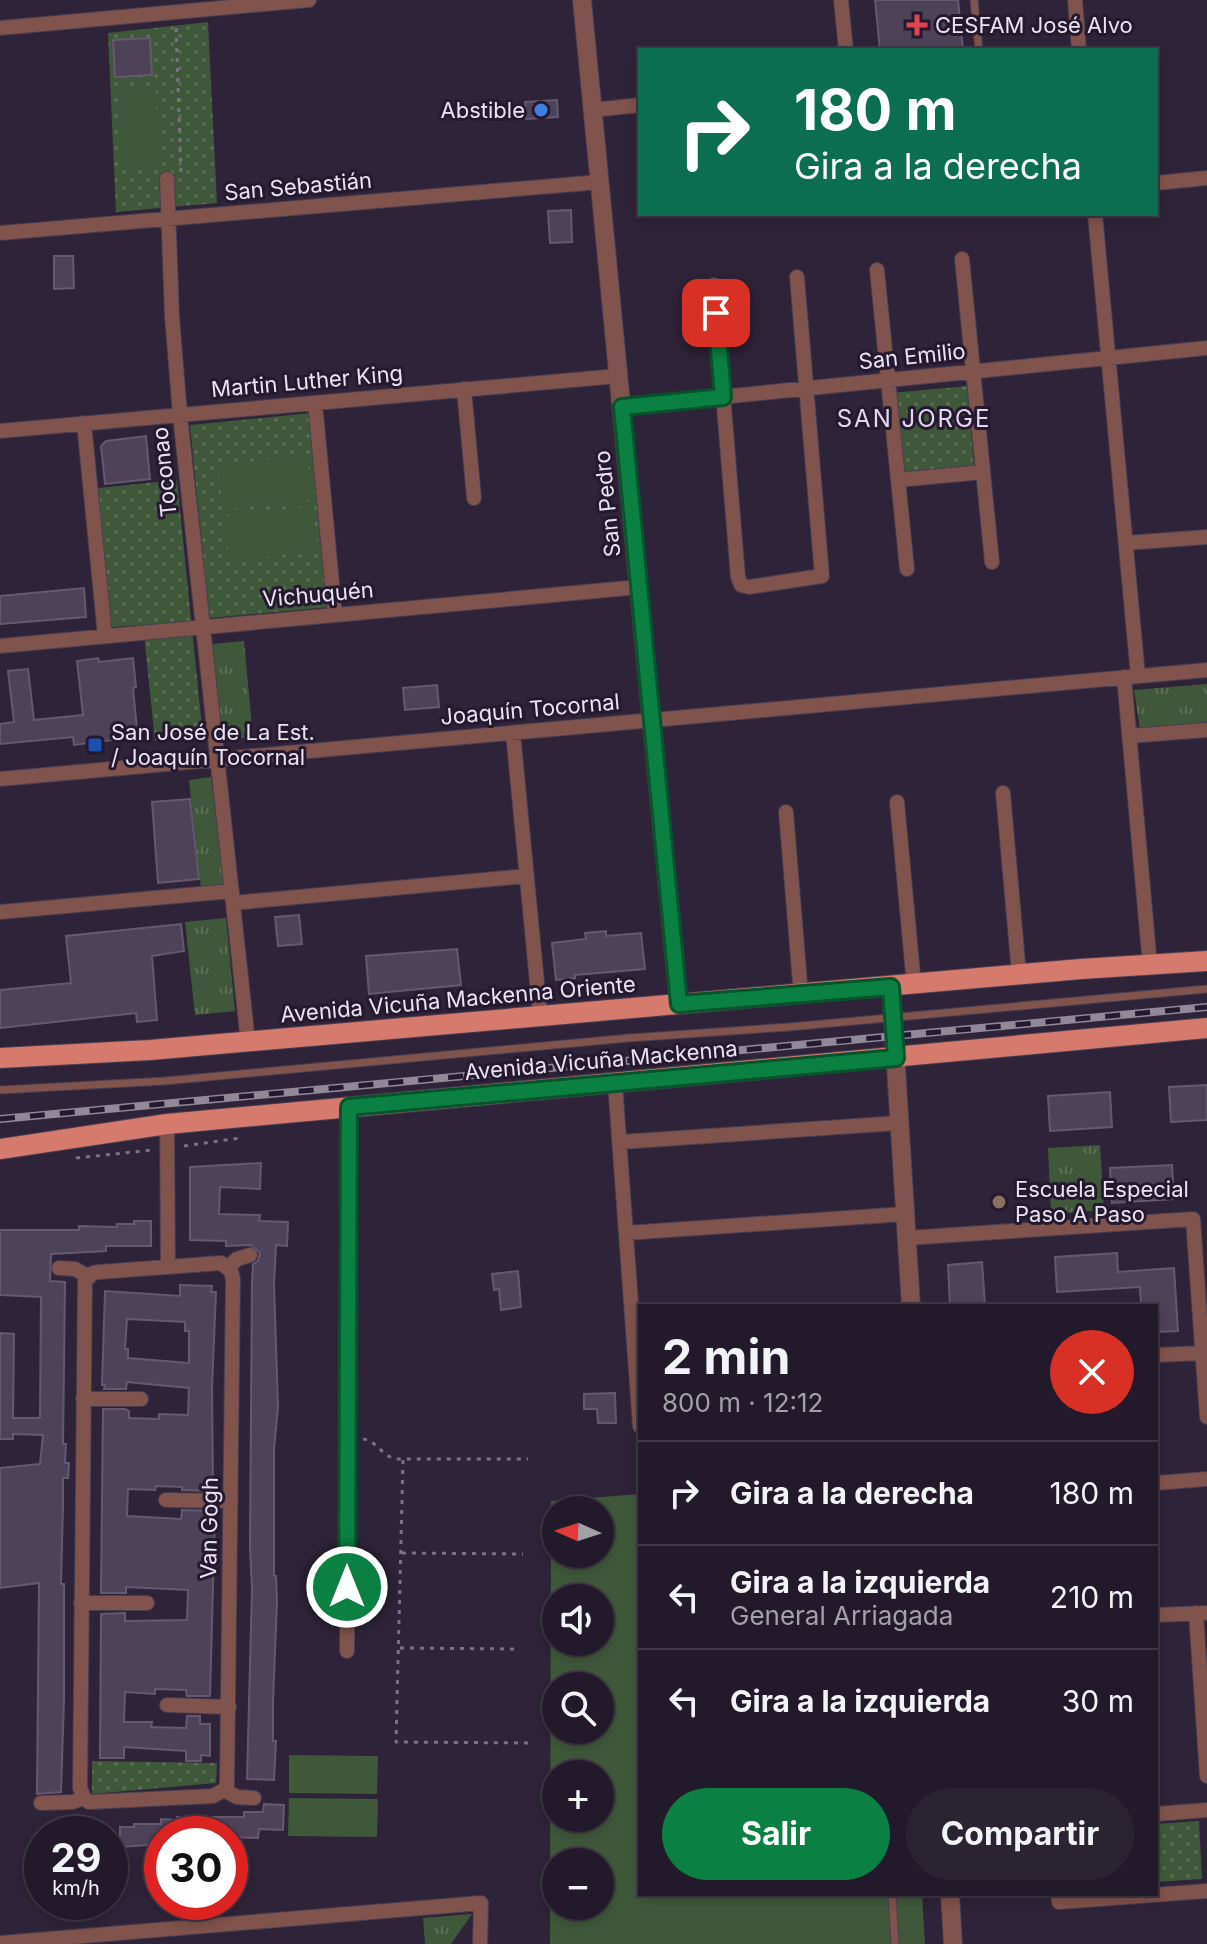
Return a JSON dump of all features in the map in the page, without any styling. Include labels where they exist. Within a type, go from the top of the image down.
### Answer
[{"type":"main road","name":"Avenida Vicuña Mackenna Oriente","points":[[0,1058],[104,1054],[540,1014],[1207,961]]},
{"type":"main road","name":"Avenida Vicuña Mackenna","points":[[0,1149],[167,1124],[1207,1028]]},
{"type":"street","points":[[0,28],[309,0]]},
{"type":"street","name":"San Pedro","points":[[582,0],[679,1004]]},
{"type":"street","points":[[841,0],[846,48]]},
{"type":"street","points":[[1075,0],[1079,48]]},
{"type":"street","points":[[593,110],[638,105]]},
{"type":"street","points":[[1158,183],[1207,178]]},
{"type":"street","name":"Toconao","points":[[167,179],[180,415],[248,1042]]},
{"type":"street","name":"San Sebastián","points":[[0,233],[600,182]]},
{"type":"street","points":[[1095,216],[1126,543],[1131,676],[1129,736],[1150,965]]},
{"type":"street","points":[[962,259],[992,562]]},
{"type":"street","points":[[877,270],[907,569]]},
{"type":"street","points":[[714,285],[738,577],[741,585],[749,587],[822,576],[797,277]]},
{"type":"street","name":"San Emilio","points":[[622,407],[1207,348]]},
{"type":"street","name":"Martin Luther King","points":[[0,431],[618,376]]},
{"type":"street","points":[[464,389],[474,498]]},
{"type":"street","points":[[315,403],[335,615]]},
{"type":"street","points":[[84,423],[105,636]]},
{"type":"street","points":[[898,480],[983,472]]},
{"type":"street","points":[[1126,543],[1207,537]]},
{"type":"street","name":"Vichuquén","points":[[0,646],[639,587]]},
{"type":"street","name":"Joaquín Tocornal","points":[[0,779],[1207,670]]},
{"type":"street","points":[[1129,736],[1207,730]]},
{"type":"street","points":[[513,733],[540,1014]]},
{"type":"street","points":[[1003,793],[1019,974]]},
{"type":"street","points":[[897,802],[914,985]]},
{"type":"street","points":[[786,812],[801,995]]},
{"type":"street","points":[[0,912],[526,876]]},
{"type":"street","points":[[891,987],[911,1304]]},
{"type":"street","points":[[615,1083],[638,1376]]},
{"type":"street","points":[[347,1651],[349,1107]]},
{"type":"street","points":[[620,1142],[899,1123]]},
{"type":"street","points":[[167,1124],[168,1266]]},
{"type":"street","points":[[626,1233],[905,1214]]},
{"type":"street","points":[[907,1238],[1193,1219],[1207,1417]]},
{"type":"street","points":[[84,1798],[80,1788],[84,1287],[89,1277],[99,1272],[221,1263],[229,1267],[237,1259],[250,1255]]},
{"type":"street","name":"Van Gogh","points":[[224,1790],[228,1778],[231,1501],[233,1279],[229,1267]]},
{"type":"street","points":[[59,1268],[75,1269],[89,1277]]},
{"type":"street","points":[[1158,1355],[1203,1353]]},
{"type":"street","points":[[83,1399],[141,1399]]},
{"type":"street","points":[[1158,1483],[1207,1479]]},
{"type":"street","points":[[166,1500],[231,1501]]},
{"type":"street","points":[[81,1603],[147,1603]]},
{"type":"street","points":[[1158,1615],[1202,1613],[1207,1776]]},
{"type":"street","points":[[167,1705],[229,1707]]},
{"type":"street","points":[[41,1803],[72,1802],[84,1798],[95,1803],[213,1796],[224,1790],[237,1797],[254,1798]]},
{"type":"street","points":[[1158,1814],[1207,1810]]},
{"type":"street","points":[[1158,1893],[1207,1891]]},
{"type":"street","points":[[950,1896],[953,1944]]},
{"type":"street","points":[[1058,1898],[1101,1896]]},
{"type":"street","points":[[0,1943],[481,1903],[480,1944]]},
{"type":"street","points":[[106,1944],[119,1934]]},
{"type":"lane","points":[[974,0],[979,48]]},
{"type":"lane","points":[[0,1090],[165,1081],[1207,989]]},
{"type":"lane","points":[[892,1896],[895,1944]]},
{"type":"path","points":[[176,12],[181,186]]},
{"type":"path","points":[[348,1439],[368,1440],[384,1455],[403,1460],[528,1459]]},
{"type":"path","points":[[403,1460],[396,1742],[533,1743]]},
{"type":"path","points":[[401,1553],[523,1554]]},
{"type":"path","points":[[398,1648],[516,1649]]},
{"type":"green space","points":[[208,22],[217,203],[116,212],[108,33]]},
{"type":"green space","points":[[156,87],[158,166],[121,167],[118,88]]},
{"type":"green space","points":[[967,386],[974,466],[900,473],[892,393]]},
{"type":"green space","points":[[311,413],[330,607],[209,618],[190,425]]},
{"type":"green space","points":[[307,455],[312,500],[223,510],[218,465]]},
{"type":"green space","points":[[177,480],[203,737],[155,741],[143,625],[111,627],[98,488]]},
{"type":"green space","points":[[313,506],[318,551],[229,561],[224,516]]},
{"type":"green space","points":[[244,641],[253,737],[223,740],[212,644]]},
{"type":"green space","points":[[1207,684],[1207,725],[1140,729],[1134,690]]},
{"type":"green space","points":[[211,777],[224,885],[201,888],[189,780]]},
{"type":"green space","points":[[226,918],[235,1011],[195,1015],[185,922]]},
{"type":"green space","points":[[1100,1145],[1104,1210],[1051,1214],[1048,1148]]},
{"type":"green space","points":[[638,1494],[638,1896],[922,1896],[925,1944],[550,1944],[550,1920],[614,1920],[614,1848],[550,1848],[550,1832],[614,1832],[614,1760],[550,1760],[550,1744],[614,1744],[614,1672],[551,1672],[551,1656],[614,1656],[614,1584],[551,1584],[551,1568],[614,1568],[614,1496]]},
{"type":"green space","points":[[289,1755],[378,1756],[377,1794],[289,1793]]},
{"type":"green space","points":[[92,1761],[217,1763],[216,1783],[92,1794]]},
{"type":"green space","points":[[289,1798],[378,1799],[377,1837],[288,1836]]},
{"type":"green space","points":[[1199,1821],[1202,1879],[1158,1882],[1158,1824]]},
{"type":"green space","points":[[472,1914],[451,1944],[425,1944],[423,1918]]},
{"type":"building","name":"CESFAM José Alvo","points":[[875,0],[958,0],[963,48],[880,48]]},
{"type":"building","points":[[150,38],[152,75],[115,77],[113,40]]},
{"type":"building","name":"Abstible","points":[[557,100],[558,117],[526,119],[525,102]]},
{"type":"building","points":[[571,210],[572,242],[550,243],[548,211]]},
{"type":"building","points":[[54,256],[73,256],[74,288],[54,289]]},
{"type":"building","points":[[146,436],[150,479],[105,484],[101,446],[106,441]]},
{"type":"building","points":[[84,588],[86,617],[0,624],[0,596]]},
{"type":"building","points":[[98,658],[99,662],[133,658],[137,730],[128,732],[129,738],[74,745],[73,737],[0,744],[0,724],[14,722],[8,671],[28,669],[34,720],[83,715],[77,661]]},
{"type":"building","points":[[437,685],[439,707],[405,710],[403,688]]},
{"type":"building","points":[[190,799],[199,879],[158,883],[152,802]]},
{"type":"building","points":[[299,915],[302,944],[278,946],[275,917]]},
{"type":"building","points":[[181,924],[184,951],[152,956],[157,1020],[137,1022],[136,1013],[0,1028],[0,990],[71,983],[66,936]]},
{"type":"building","points":[[606,931],[606,936],[641,933],[645,969],[575,975],[575,978],[556,980],[552,943],[586,939],[585,933]]},
{"type":"building","points":[[457,949],[461,985],[369,994],[366,956]]},
{"type":"building","points":[[1207,1085],[1207,1120],[1171,1122],[1169,1087]]},
{"type":"building","points":[[1110,1092],[1112,1127],[1050,1131],[1048,1096]]},
{"type":"building","points":[[261,1163],[260,1189],[220,1187],[219,1214],[260,1215],[259,1221],[288,1222],[287,1246],[276,1245],[274,1284],[278,1407],[274,1449],[274,1576],[277,1601],[274,1780],[247,1779],[252,1589],[252,1281],[253,1264],[258,1261],[260,1253],[251,1245],[226,1246],[226,1241],[190,1240],[190,1167]]},
{"type":"building","points":[[1172,1165],[1174,1199],[1112,1203],[1110,1168]]},
{"type":"building","points":[[134,1221],[151,1221],[151,1246],[106,1246],[106,1251],[51,1254],[50,1281],[65,1282],[63,1444],[66,1444],[65,1463],[69,1463],[68,1478],[63,1478],[61,1584],[64,1584],[64,1699],[61,1792],[37,1794],[39,1583],[0,1588],[0,1468],[40,1464],[43,1435],[13,1434],[13,1439],[0,1439],[0,1333],[14,1334],[13,1418],[40,1418],[41,1297],[0,1295],[0,1230],[79,1230],[79,1226],[117,1227],[117,1224],[134,1224]]},
{"type":"building","points":[[1117,1253],[1118,1272],[1174,1268],[1178,1331],[1158,1332],[1158,1304],[1141,1304],[1140,1287],[1057,1292],[1055,1257]]},
{"type":"building","points":[[982,1262],[985,1304],[950,1304],[948,1265]]},
{"type":"building","points":[[518,1271],[521,1307],[501,1310],[499,1289],[494,1290],[492,1274]]},
{"type":"building","points":[[180,1285],[212,1286],[211,1292],[216,1292],[212,1388],[213,1491],[156,1486],[155,1490],[128,1489],[127,1516],[181,1519],[182,1510],[215,1513],[210,1696],[187,1696],[186,1690],[155,1689],[155,1694],[125,1692],[124,1722],[152,1722],[151,1727],[186,1728],[187,1716],[200,1716],[200,1724],[210,1724],[210,1756],[201,1755],[201,1761],[186,1761],[186,1751],[124,1747],[124,1758],[100,1758],[101,1614],[125,1613],[125,1621],[187,1620],[188,1590],[126,1587],[126,1593],[101,1593],[103,1409],[125,1409],[129,1411],[129,1418],[159,1419],[159,1414],[188,1415],[189,1388],[127,1382],[126,1389],[104,1389],[105,1291],[180,1296]],"holes":[[[127,1319],[185,1322],[185,1331],[189,1331],[189,1363],[128,1358],[128,1349],[125,1349]]]},
{"type":"building","points":[[615,1393],[616,1423],[598,1423],[597,1409],[584,1409],[584,1394]]},
{"type":"building","points":[[264,1804],[284,1805],[283,1830],[259,1829],[258,1838],[248,1838],[248,1816],[244,1816],[244,1812],[263,1812]]},
{"type":"building","points":[[134,1824],[144,1824],[144,1845],[128,1846],[128,1827],[134,1827]]},
{"type":"railway","points":[[0,1119],[1207,1007]]},
{"type":"place","name":"CESFAM José Alvo","points":[[917,25]]},
{"type":"place","name":"Abstible","points":[[541,110]]},
{"type":"place","name":"San José de La Est. / Joaquín Tocornal","points":[[95,745]]},
{"type":"place","name":"Escuela Especial Paso A Paso","points":[[999,1202]]},
{"type":"district","name":"SAN JORGE","points":[[914,419]]},
{"type":"route","points":[[347,1587],[349,1107],[896,1058],[891,987],[679,1004],[622,407],[723,397],[716,313]]}]
